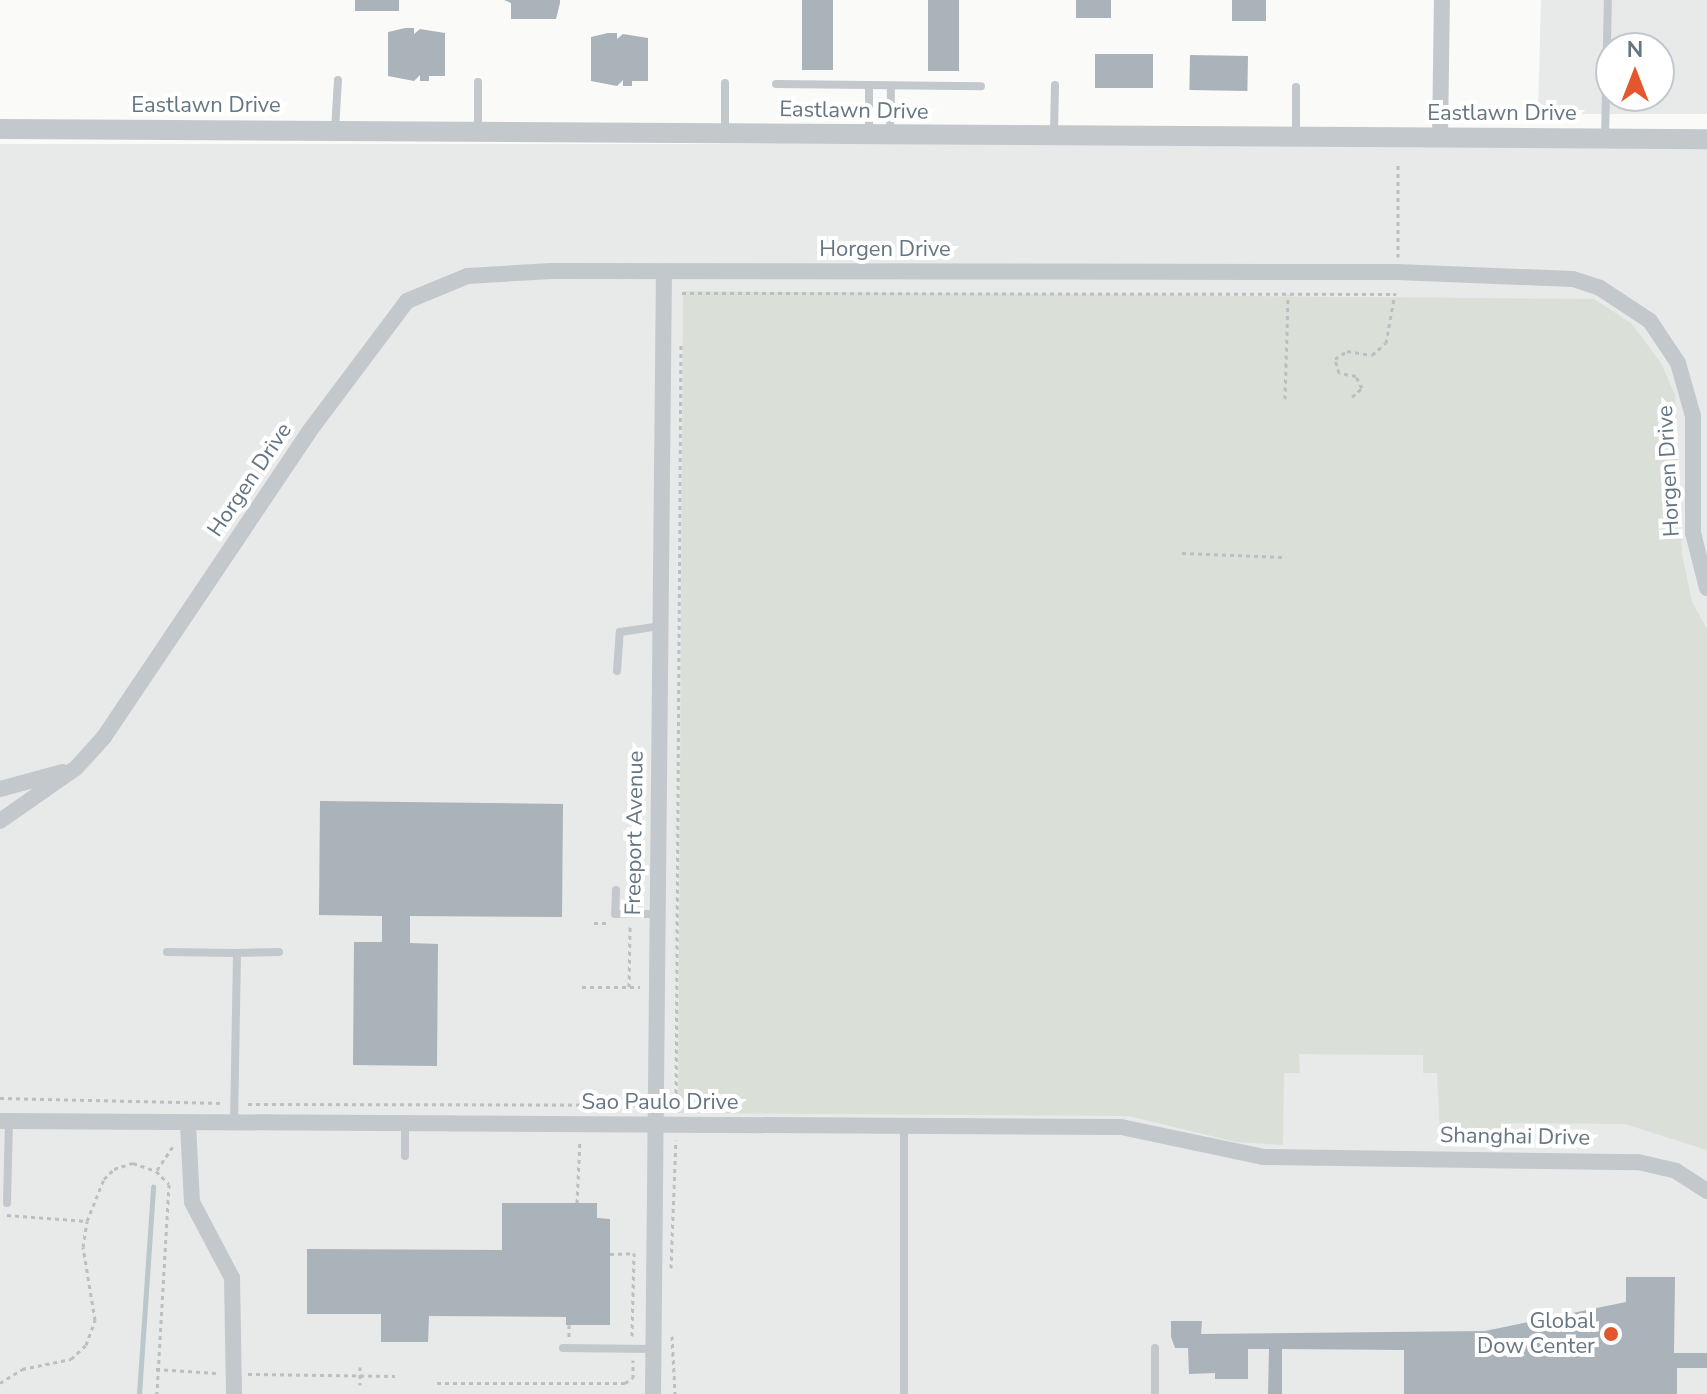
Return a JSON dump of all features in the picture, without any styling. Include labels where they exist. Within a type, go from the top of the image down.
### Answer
[{"type":"street","points":[[1440,138],[1442,0]]},
{"type":"street","name":"Eastlawn Drive","points":[[0,129],[1296,139],[1707,139]]},
{"type":"street","name":"Horgen Drive","points":[[0,821],[76,768],[104,737],[308,433],[407,301],[467,276],[664,272],[1397,272],[1573,279],[1600,288],[1650,321],[1678,363],[1693,416],[1693,533],[1707,588]]},
{"type":"street","name":"Freeport Avenue","points":[[653,1394],[664,272]]},
{"type":"street","points":[[0,789],[76,768]]},
{"type":"street","name":"Sao Paulo Drive","points":[[4,1121],[1121,1127],[1238,1154],[1316,1158]]},
{"type":"street","points":[[188,1124],[192,1202],[232,1278],[234,1394]]},
{"type":"street","name":"Shanghai Drive","points":[[1316,1158],[1616,1159],[1667,1168],[1707,1191]]},
{"type":"lane","points":[[1605,139],[1608,0]]},
{"type":"lane","points":[[335,131],[338,80]]},
{"type":"lane","points":[[478,82],[478,131]]},
{"type":"lane","points":[[725,83],[725,133]]},
{"type":"lane","points":[[776,84],[981,86]]},
{"type":"lane","points":[[869,85],[879,135]]},
{"type":"lane","points":[[1054,137],[1055,85]]},
{"type":"lane","points":[[879,135],[891,86]]},
{"type":"lane","points":[[1296,87],[1296,139]]},
{"type":"lane","points":[[617,671],[620,632],[660,626]]},
{"type":"lane","points":[[616,890],[615,914],[656,914]]},
{"type":"lane","points":[[167,952],[279,952]]},
{"type":"lane","points":[[234,1124],[237,953]]},
{"type":"lane","points":[[4,1121],[7,1203]]},
{"type":"lane","points":[[405,1124],[405,1156]]},
{"type":"lane","points":[[904,1127],[904,1394]]},
{"type":"lane","points":[[563,1348],[653,1349]]},
{"type":"lane","points":[[1155,1348],[1155,1394]]},
{"type":"path","points":[[1352,397],[1362,388],[1356,376],[1339,373],[1335,359],[1347,351],[1372,355],[1386,343],[1397,272],[1398,165]]},
{"type":"path","points":[[682,306],[682,290],[1395,294]]},
{"type":"path","points":[[1285,399],[1288,295]]},
{"type":"path","points":[[671,1282],[676,1125],[681,337]]},
{"type":"path","points":[[1182,553],[1282,557]]},
{"type":"path","points":[[594,923],[630,923],[629,987]]},
{"type":"path","points":[[582,987],[676,988]]},
{"type":"path","points":[[0,1098],[235,1104],[676,1106]]},
{"type":"path","points":[[577,1203],[580,1125]]},
{"type":"path","points":[[0,1383],[22,1369],[71,1359],[86,1345],[95,1320],[83,1247],[87,1221],[114,1169],[133,1163],[156,1171],[169,1184],[156,1369],[157,1394]]},
{"type":"path","points":[[7,1203],[12,1218],[87,1221]]},
{"type":"path","points":[[437,1383],[625,1383],[633,1378],[634,1253]]},
{"type":"path","points":[[672,1322],[675,1394]]},
{"type":"path","points":[[569,1325],[569,1337]]},
{"type":"path","points":[[617,1336],[633,1336]]},
{"type":"path","points":[[563,1337],[585,1337]]},
{"type":"path","points":[[360,1367],[360,1385]]},
{"type":"path","points":[[156,1369],[234,1374],[395,1376]]},
{"type":"shaded area","points":[[1541,0],[1707,0],[1707,114],[1538,114]]},
{"type":"shaded area","points":[[0,144],[1707,144],[1707,1394],[0,1394]]},
{"type":"shaded area","points":[[683,291],[1594,299],[1631,323],[1661,363],[1675,395],[1682,554],[1692,602],[1707,629],[1707,1150],[1625,1124],[1510,1123],[1499,1132],[1440,1133],[1437,1073],[1423,1073],[1423,1055],[1299,1054],[1300,1073],[1284,1073],[1283,1145],[1236,1142],[1129,1116],[678,1113]]},
{"type":"building","points":[[355,0],[399,0],[399,11],[355,11]]},
{"type":"building","points":[[504,0],[560,0],[560,3],[556,19],[511,19],[511,3]]},
{"type":"building","points":[[802,0],[833,0],[833,70],[802,70]]},
{"type":"building","points":[[928,0],[959,0],[959,71],[928,71]]},
{"type":"building","points":[[1076,0],[1111,0],[1111,18],[1076,18]]},
{"type":"building","points":[[1232,0],[1266,0],[1266,21],[1232,21]]},
{"type":"building","points":[[414,28],[414,34],[420,29],[445,33],[445,76],[429,76],[429,81],[420,81],[420,75],[414,81],[388,76],[388,32]]},
{"type":"building","points":[[617,33],[617,39],[623,34],[648,38],[648,81],[632,81],[632,86],[623,86],[623,80],[617,86],[591,81],[591,37]]},
{"type":"building","points":[[1095,54],[1153,54],[1153,88],[1095,88]]},
{"type":"building","points":[[1190,55],[1248,56],[1247,91],[1189,90]]},
{"type":"building","points":[[320,801],[563,804],[562,917],[410,916],[410,943],[438,944],[437,1066],[353,1065],[354,942],[382,942],[382,916],[319,915]]},
{"type":"building","points":[[502,1203],[597,1203],[597,1218],[610,1219],[610,1325],[566,1325],[566,1317],[429,1316],[428,1342],[381,1342],[381,1314],[307,1314],[307,1249],[502,1250]]},
{"type":"building","name":"Global Dow Center","points":[[1626,1277],[1675,1277],[1674,1353],[1707,1353],[1707,1368],[1677,1368],[1677,1394],[1404,1394],[1404,1350],[1282,1349],[1282,1394],[1268,1394],[1269,1349],[1248,1349],[1248,1379],[1215,1379],[1215,1373],[1189,1374],[1188,1348],[1175,1348],[1171,1337],[1171,1321],[1202,1321],[1201,1334],[1485,1331],[1626,1302]]},
{"type":"waterway","points":[[139,1394],[153,1186]]},
{"type":"place","name":"Global Dow Center","points":[[1611,1334]]}]
